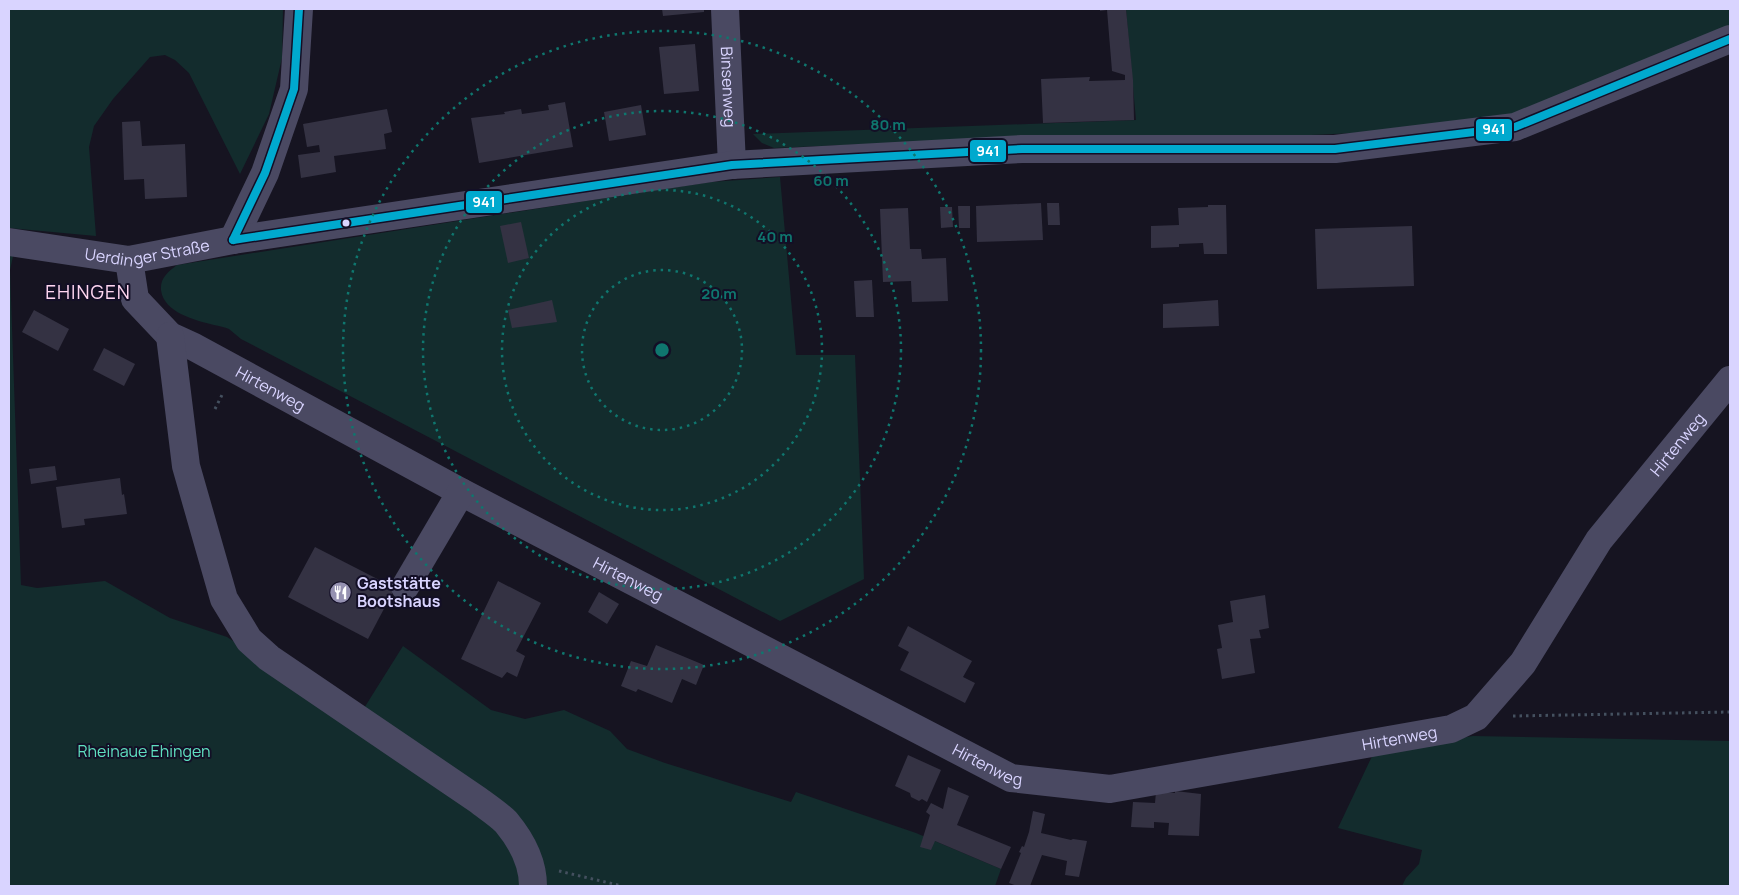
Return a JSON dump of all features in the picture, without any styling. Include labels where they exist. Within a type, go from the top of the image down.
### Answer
[{"type":"street","points":[[233,240],[265,173],[294,90],[299,9]]},
{"type":"street","name":"Binsenweg","points":[[725,9],[732,165]]},
{"type":"street","name":"Uerdinger Straße","points":[[9,242],[129,260],[233,240],[732,165],[1022,149],[1335,149],[1515,127],[1730,38]]},
{"type":"street","name":"Hirtenweg","points":[[129,260],[135,299],[170,336],[194,347],[461,492],[1011,778],[1110,790],[1451,729],[1476,717],[1523,663],[1599,540],[1730,380]]},
{"type":"street","points":[[170,336],[186,466],[224,600],[249,640],[269,658],[478,800],[505,821],[524,848],[531,875]]},
{"type":"street","points":[[405,587],[461,492]]},
{"type":"path","points":[[1476,717],[1730,712]]},
{"type":"path","points":[[531,875],[622,886]]},
{"type":"green space","points":[[9,9],[283,9],[282,58],[269,114],[240,174],[189,73],[175,60],[165,55],[150,57],[113,99],[94,126],[89,147],[96,236],[9,228]]},
{"type":"green space","points":[[1126,9],[1730,9],[1730,29],[1549,108],[1417,130],[1312,135],[869,144],[774,148],[762,143],[753,134],[1136,120]]},
{"type":"green space","points":[[780,177],[796,355],[855,355],[864,579],[780,621],[241,339],[229,329],[198,321],[174,310],[163,298],[161,290],[163,279],[177,265],[711,182]]},
{"type":"green space","name":"Rheinaue Ehingen","points":[[9,250],[14,252],[10,270],[21,585],[37,588],[105,581],[170,618],[227,637],[356,721],[403,646],[491,710],[525,719],[564,710],[610,731],[627,749],[665,763],[791,802],[796,792],[916,833],[1001,869],[995,886],[9,886]]},
{"type":"green space","points":[[1473,736],[1730,741],[1730,886],[1402,886],[1406,878],[1419,864],[1422,850],[1338,828],[1374,752]]},
{"type":"building","points":[[662,9],[704,9],[704,12],[663,16]]},
{"type":"building","points":[[1100,9],[1126,9],[1133,80],[1134,120],[1043,123],[1041,79],[1090,77],[1089,81],[1125,80],[1125,75],[1112,71],[1107,10],[1100,11]]},
{"type":"building","points":[[695,44],[699,91],[664,94],[659,47]]},
{"type":"building","points":[[565,102],[573,147],[479,163],[471,118],[505,114],[504,112],[521,109],[522,114],[549,110],[548,105]]},
{"type":"building","points":[[641,105],[646,135],[609,141],[604,112]]},
{"type":"building","points":[[387,109],[392,132],[384,134],[386,149],[334,156],[336,172],[301,178],[298,155],[320,152],[319,145],[307,147],[303,124]]},
{"type":"building","points":[[140,121],[142,146],[185,144],[187,197],[145,199],[144,179],[124,180],[122,122]]},
{"type":"building","points":[[1041,203],[1043,240],[977,242],[976,206]]},
{"type":"building","points":[[1047,203],[1059,203],[1060,225],[1048,225]]},
{"type":"building","points":[[1208,205],[1226,205],[1227,254],[1204,254],[1203,243],[1179,244],[1179,247],[1151,248],[1151,226],[1179,225],[1178,208],[1208,207]]},
{"type":"building","points":[[958,206],[970,206],[970,228],[959,228]]},
{"type":"building","points":[[940,207],[952,207],[953,227],[941,228]]},
{"type":"building","points":[[908,208],[910,249],[921,249],[922,259],[946,258],[948,301],[912,302],[911,281],[883,282],[880,209]]},
{"type":"building","points":[[521,222],[529,258],[508,263],[500,226]]},
{"type":"building","points":[[1412,226],[1414,286],[1317,289],[1315,229]]},
{"type":"building","points":[[872,280],[874,317],[856,317],[854,281]]},
{"type":"building","points":[[552,300],[557,322],[512,328],[508,310]]},
{"type":"building","points":[[1218,300],[1219,326],[1163,328],[1163,304]]},
{"type":"building","points":[[34,310],[69,329],[58,351],[22,332]]},
{"type":"building","points":[[104,348],[135,364],[124,386],[93,370]]},
{"type":"building","points":[[55,466],[57,480],[31,484],[29,469]]},
{"type":"building","points":[[120,478],[127,514],[84,519],[85,525],[62,528],[56,487]]},
{"type":"building","name":"Gaststätte Bootshaus","points":[[315,547],[395,588],[368,639],[288,597]]},
{"type":"building","points":[[498,581],[541,603],[516,651],[525,656],[517,677],[507,672],[502,678],[461,659]]},
{"type":"building","points":[[599,592],[619,604],[607,624],[588,612]]},
{"type":"building","points":[[1265,595],[1269,628],[1259,630],[1261,638],[1250,639],[1255,673],[1222,679],[1217,649],[1222,648],[1218,625],[1233,622],[1230,601]]},
{"type":"building","points":[[908,626],[972,661],[963,677],[975,683],[965,703],[900,670],[909,652],[898,646]]},
{"type":"building","points":[[656,645],[704,665],[696,685],[682,679],[672,703],[638,689],[636,692],[621,686],[631,661],[647,666]]},
{"type":"building","points":[[908,755],[941,770],[927,802],[911,797],[910,793],[895,786]]},
{"type":"building","points":[[948,787],[969,796],[957,825],[1011,847],[1001,869],[935,841],[931,850],[920,847],[930,815],[926,812],[931,803],[943,809]]},
{"type":"building","points":[[1175,791],[1201,794],[1199,836],[1168,835],[1169,823],[1154,822],[1154,828],[1131,827],[1133,802],[1155,803],[1156,792],[1175,793]]},
{"type":"building","points":[[1033,811],[1045,814],[1041,833],[1071,840],[1087,841],[1079,877],[1065,875],[1067,861],[1042,855],[1030,886],[1017,886],[1009,883],[1021,853],[1019,852],[1022,846],[1024,847],[1029,832]]},
{"type":"transit line","name":"941","points":[[233,240],[265,173],[294,89],[299,9]]},
{"type":"transit line","name":"941","points":[[233,240],[732,165],[1022,149],[1335,149],[1515,127],[1730,39]]},
{"type":"place","name":"Gaststätte Bootshaus","points":[[341,592]]},
{"type":"district","name":"EHINGEN","points":[[88,292]]}]
